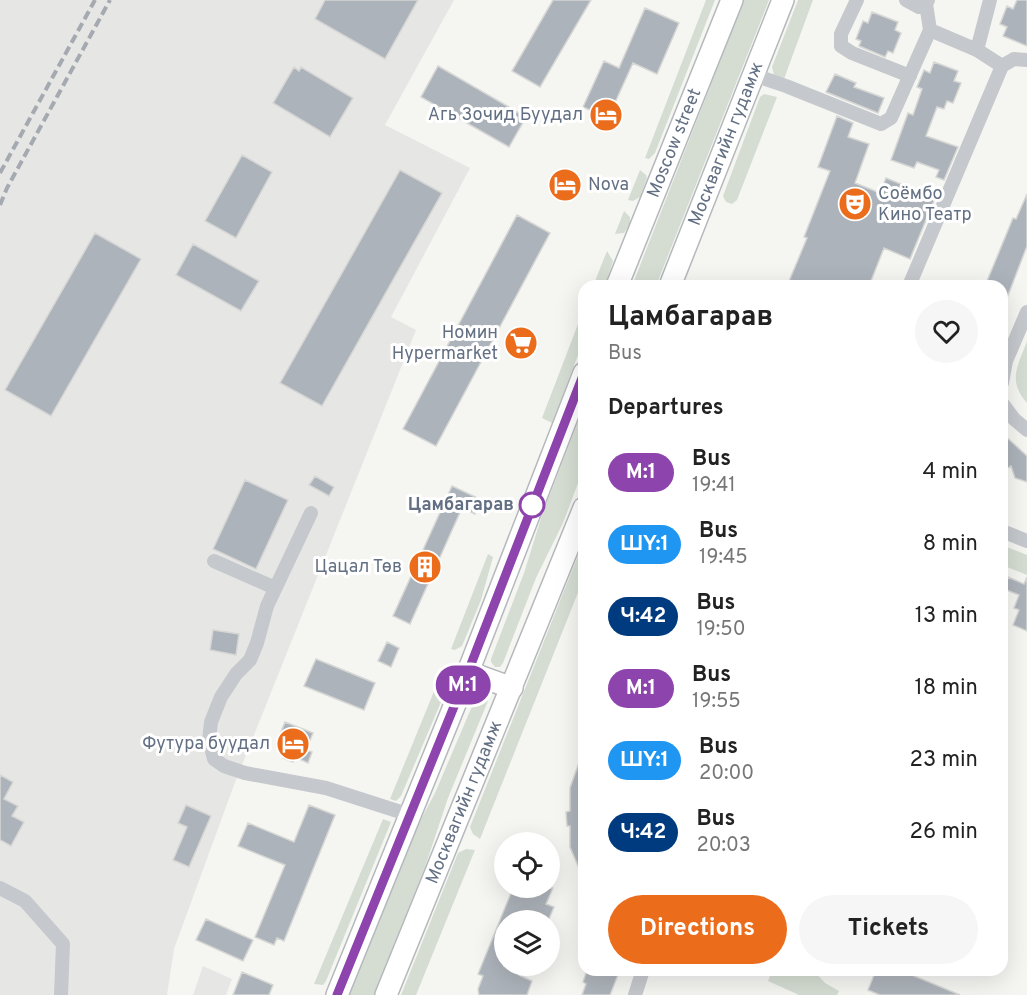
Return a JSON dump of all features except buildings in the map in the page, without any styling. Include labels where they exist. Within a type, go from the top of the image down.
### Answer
[{"type":"highway","name":"Moscow street","points":[[619,280],[732,0]]},
{"type":"highway","name":"Москвагийн гудамж","points":[[672,280],[783,0]]},
{"type":"highway","points":[[337,995],[468,672],[578,388]]},
{"type":"highway","name":"Москвагийн гудамж","points":[[386,995],[578,523]]},
{"type":"highway","points":[[468,672],[512,688]]},
{"type":"street","points":[[856,0],[841,34],[841,46],[852,53],[910,76]]},
{"type":"street","points":[[754,75],[881,124],[891,118],[930,30],[927,2],[919,7],[906,0]]},
{"type":"street","points":[[977,50],[990,0]]},
{"type":"street","points":[[930,30],[977,50],[1002,66]]},
{"type":"street","points":[[912,280],[1002,66],[1014,59],[1027,60]]},
{"type":"street","points":[[1008,356],[1027,312]]},
{"type":"street","points":[[1008,411],[1027,430]]},
{"type":"street","points":[[311,513],[267,606],[250,660],[236,674],[221,697],[211,722],[209,740],[214,759],[224,766],[245,773],[326,788],[410,815]]},
{"type":"street","points":[[1008,533],[1027,541]]},
{"type":"street","points":[[214,561],[275,588]]},
{"type":"street","points":[[0,888],[25,901],[63,944],[61,995]]},
{"type":"street","points":[[635,995],[641,976]]},
{"type":"shaded area","points":[[0,0],[454,0],[385,125],[470,168],[391,317],[416,330],[234,785],[174,949],[167,995],[0,995]]},
{"type":"shaded area","points":[[706,0],[715,0],[655,153],[649,159],[645,158]]},
{"type":"shaded area","points":[[744,0],[769,0],[658,280],[634,280]]},
{"type":"shaded area","points":[[798,0],[813,0],[784,79],[774,75],[772,67]]},
{"type":"shaded area","points":[[764,94],[777,97],[737,200],[732,204],[726,202],[723,196],[760,97]]},
{"type":"shaded area","points":[[640,170],[647,178],[640,197],[633,201],[628,200]]},
{"type":"shaded area","points":[[624,211],[630,217],[630,225],[624,233],[615,234]]},
{"type":"shaded area","points":[[607,251],[613,261],[607,280],[595,280]]},
{"type":"shaded area","points":[[578,324],[578,355],[552,423],[542,418]]},
{"type":"shaded area","points":[[1027,341],[1027,403],[1017,387],[1016,373]]},
{"type":"shaded area","points":[[578,422],[578,483],[563,523],[536,578],[503,663],[500,667],[495,667],[491,659],[524,573],[542,515]]},
{"type":"shaded area","points":[[1008,547],[1027,555],[1027,575],[1008,567]]},
{"type":"shaded area","points":[[488,554],[493,557],[481,600],[462,646],[455,650],[451,649]]},
{"type":"shaded area","points":[[578,556],[578,593],[480,839],[473,834],[470,827]]},
{"type":"shaded area","points":[[437,684],[447,688],[401,796],[396,801],[390,799]]},
{"type":"shaded area","points":[[480,694],[488,697],[488,701],[448,798],[425,867],[374,995],[348,995],[412,836],[435,793],[476,697]]},
{"type":"shaded area","points":[[383,819],[391,822],[326,981],[323,985],[314,984]]},
{"type":"shaded area","points":[[466,849],[475,850],[416,995],[401,995],[458,853]]},
{"type":"shaded area","points":[[203,966],[232,979],[226,995],[193,995]]},
{"type":"shaded area","points":[[770,976],[819,976],[825,983],[839,991],[837,995],[799,995],[768,981]]},
{"type":"railway","points":[[0,173],[95,0]]},
{"type":"railway","points":[[0,205],[7,188],[110,0]]},
{"type":"bus line","name":"М:1","points":[[337,995],[468,672],[578,388]]},
{"type":"place","name":"Агь 3очид Буудал","points":[[606,115]]},
{"type":"place","name":"Nova","points":[[565,185]]},
{"type":"place","name":"Соёмбо Кино Театр","points":[[855,204]]},
{"type":"place","name":"Номин Hyрermarket","points":[[521,343]]},
{"type":"place","name":"Цамбагарав","points":[[532,505]]},
{"type":"place","name":"Цацал Төв","points":[[425,567]]},
{"type":"place","name":"Футура буудал","points":[[293,744]]}]
